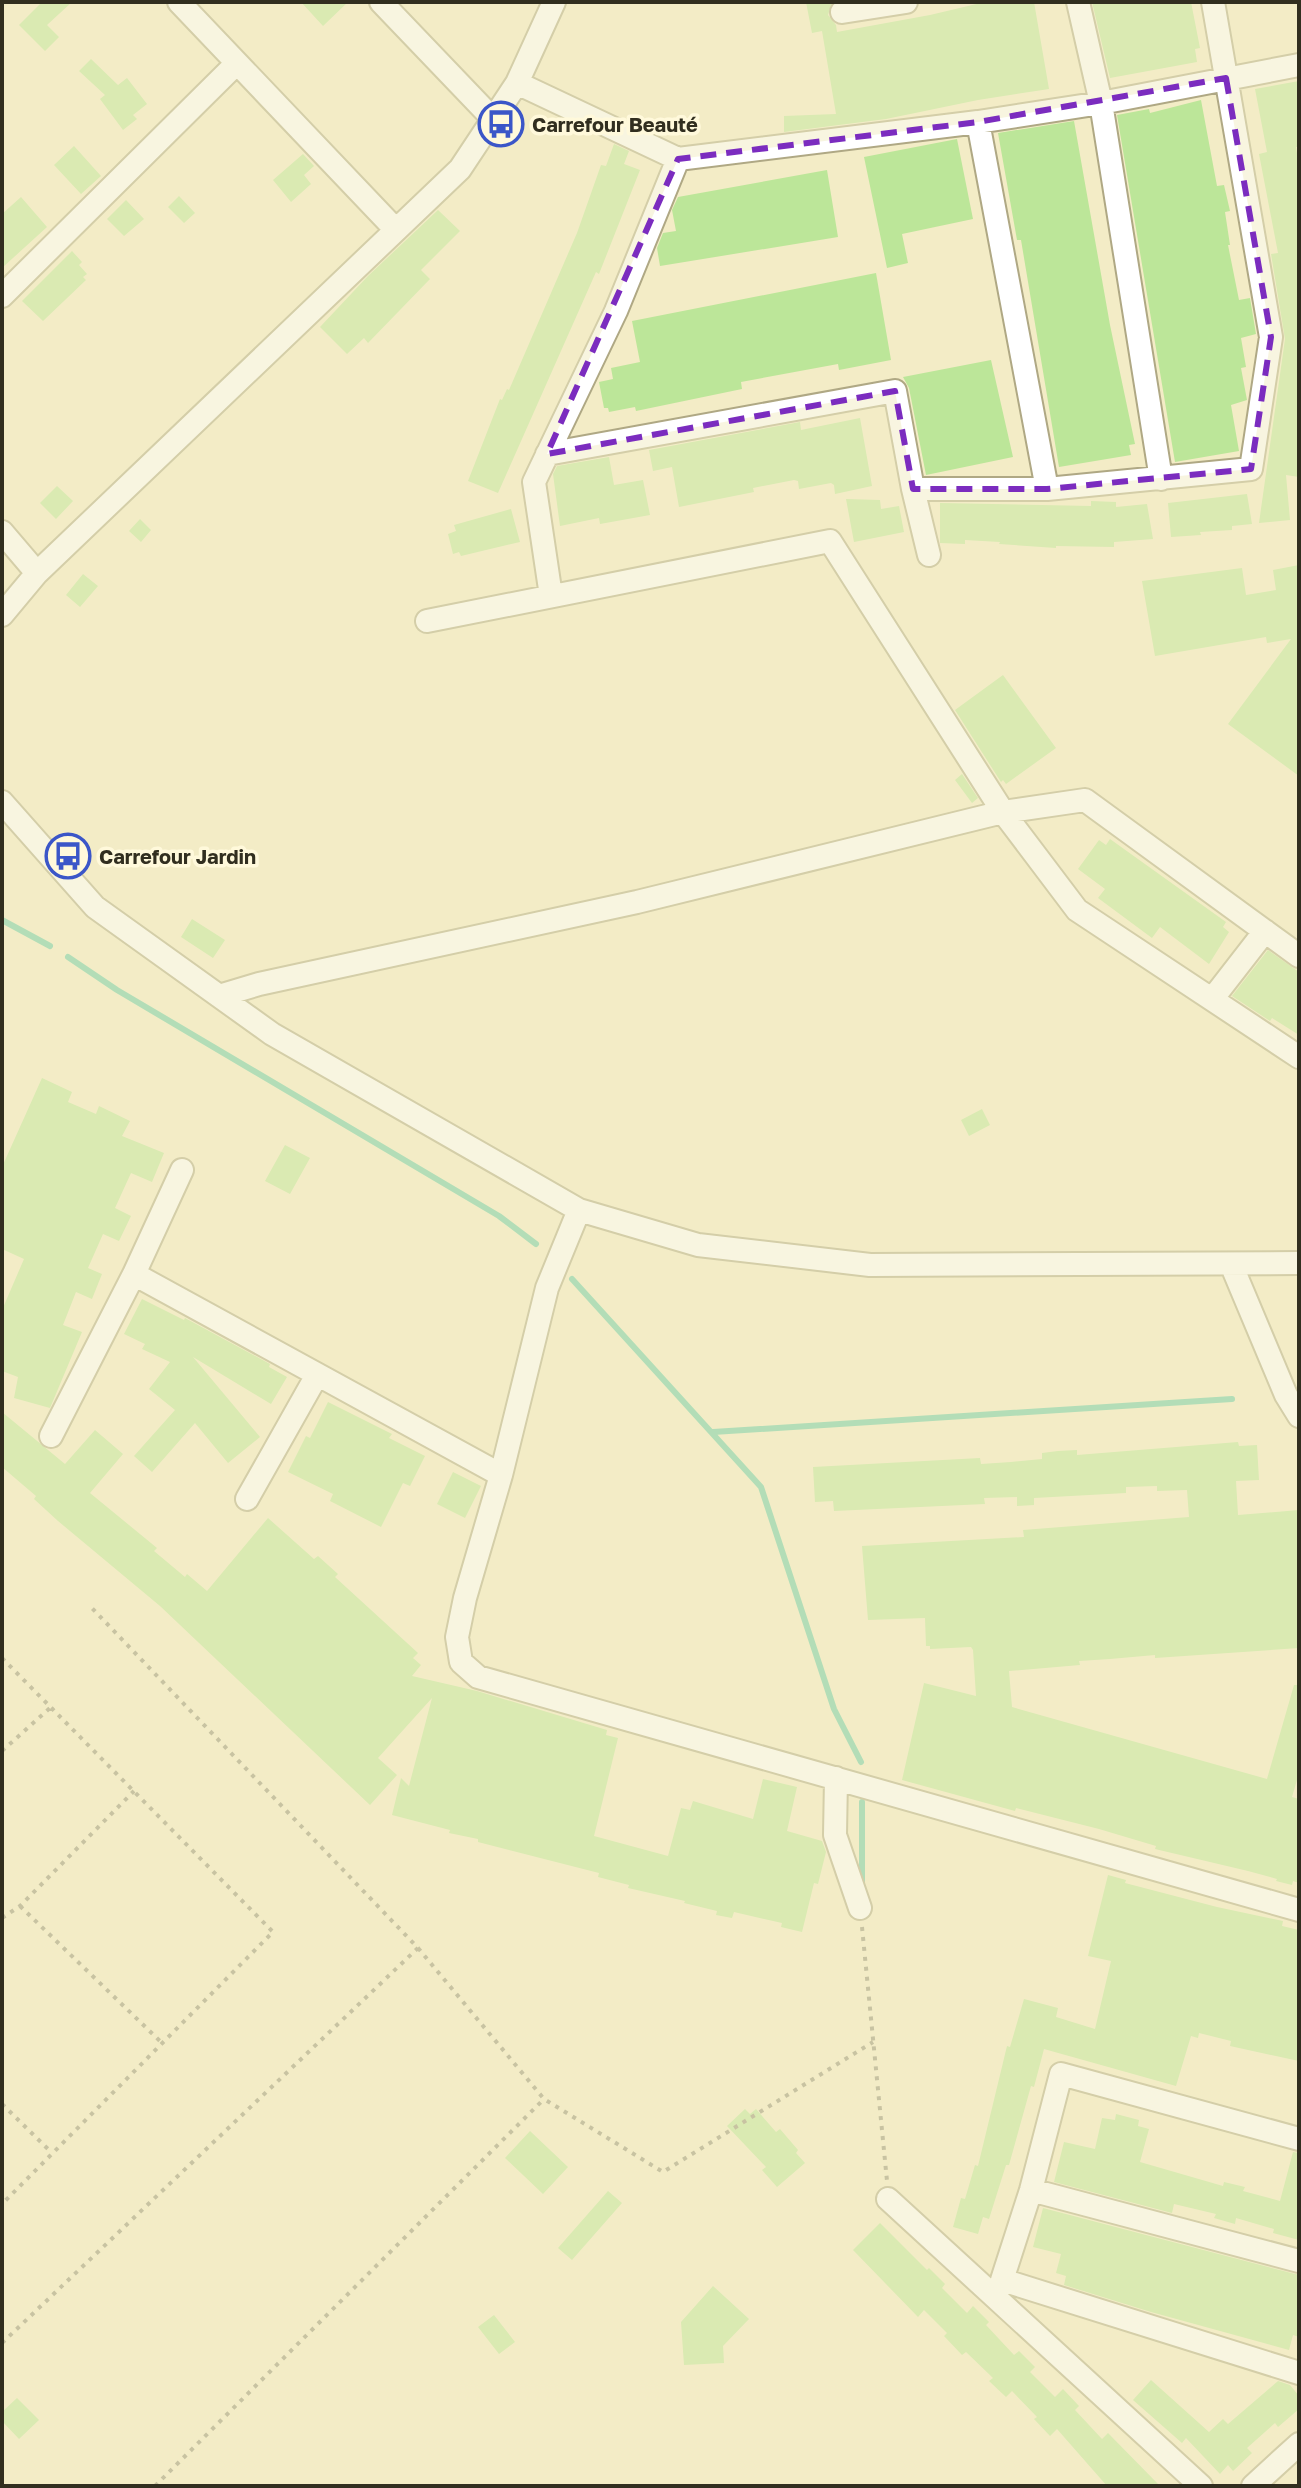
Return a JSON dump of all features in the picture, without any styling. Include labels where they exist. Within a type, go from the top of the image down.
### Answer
[{"type":"street","points":[[179,2],[396,230]]},
{"type":"street","points":[[381,2],[493,119]]},
{"type":"street","points":[[2,615],[37,573],[460,169],[517,83],[554,2]]},
{"type":"street","points":[[842,12],[906,2]]},
{"type":"street","points":[[1078,2],[1101,103],[1161,479]]},
{"type":"street","points":[[913,489],[1047,489],[1251,469],[1271,337],[1213,2]]},
{"type":"street","points":[[2,296],[236,64]]},
{"type":"street","points":[[517,83],[678,159],[978,122],[1101,103],[1299,65]]},
{"type":"street","points":[[978,122],[1047,489]]},
{"type":"street","points":[[551,596],[534,482],[616,311],[678,159]]},
{"type":"street","points":[[547,454],[895,391],[929,555]]},
{"type":"street","points":[[2,532],[37,573]]},
{"type":"street","points":[[427,621],[830,541],[1003,812],[1077,910],[1299,1057]]},
{"type":"street","points":[[219,996],[259,984],[637,902],[1003,812],[1085,800],[1299,956]]},
{"type":"street","points":[[2,802],[95,907],[272,1034],[579,1210],[698,1245],[870,1265],[1299,1263]]},
{"type":"street","points":[[1213,998],[1265,931]]},
{"type":"street","points":[[51,1436],[134,1274],[182,1170]]},
{"type":"street","points":[[579,1210],[547,1288],[501,1475],[462,1611],[457,1637],[461,1662],[478,1677],[1299,1910]]},
{"type":"street","points":[[1231,1264],[1299,1416]]},
{"type":"street","points":[[134,1274],[501,1475]]},
{"type":"street","points":[[247,1499],[317,1375]]},
{"type":"street","points":[[836,1778],[835,1835],[860,1908]]},
{"type":"street","points":[[1299,2139],[1061,2074],[1031,2190],[1002,2280],[1299,2373]]},
{"type":"street","points":[[1031,2190],[1299,2261]]},
{"type":"street","points":[[888,2199],[1201,2486]]},
{"type":"street","points":[[1253,2486],[1299,2444]]},
{"type":"path","points":[[89,1605],[418,1948],[544,2099],[663,2172],[873,2042]]},
{"type":"path","points":[[2,1658],[273,1932],[2,2204]]},
{"type":"path","points":[[2,1751],[51,1707]]},
{"type":"path","points":[[2,1918],[20,1906],[134,1791]]},
{"type":"path","points":[[20,1906],[162,2044]]},
{"type":"path","points":[[860,1908],[888,2199]]},
{"type":"path","points":[[2,2343],[418,1948]]},
{"type":"path","points":[[155,2486],[544,2099]]},
{"type":"path","points":[[2,2104],[53,2153]]},
{"type":"highlighted area","points":[[1226,78],[1271,337],[1251,469],[1047,489],[913,489],[895,391],[547,454],[678,159],[978,122]]},
{"type":"building","points":[[42,2],[72,2],[47,25],[59,37],[45,51],[19,25]]},
{"type":"building","points":[[301,2],[348,2],[323,26]]},
{"type":"building","points":[[806,2],[832,2],[828,15],[837,32],[985,2],[1034,2],[1049,89],[886,119],[784,132],[784,116],[836,114],[822,31],[812,33]]},
{"type":"building","points":[[1092,2],[1191,2],[1200,48],[1195,49],[1197,62],[1110,78]]},
{"type":"building","points":[[91,59],[118,85],[127,78],[147,104],[133,115],[137,119],[123,130],[100,99],[105,95],[79,71]]},
{"type":"building","points":[[1299,81],[1299,147],[1296,147],[1299,165],[1299,477],[1286,475],[1290,520],[1259,523],[1285,339],[1271,254],[1278,253],[1259,154],[1267,152],[1255,89]]},
{"type":"building","points":[[1201,100],[1217,186],[1224,185],[1230,211],[1225,212],[1228,245],[1239,300],[1250,298],[1256,334],[1241,338],[1246,367],[1241,368],[1247,400],[1231,405],[1239,451],[1175,462],[1117,115],[1149,109],[1150,113]]},
{"type":"building","points":[[1074,121],[1110,325],[1135,444],[1129,445],[1131,455],[1059,467],[1021,240],[1017,240],[998,133]]},
{"type":"building","points":[[957,139],[973,219],[902,234],[908,263],[887,268],[864,157]]},
{"type":"building","points":[[614,144],[629,151],[624,164],[640,170],[599,274],[596,272],[498,493],[468,481],[500,399],[509,390],[577,233],[601,165],[606,166]]},
{"type":"building","points":[[74,146],[101,176],[81,194],[54,165]]},
{"type":"building","points":[[303,154],[314,166],[304,175],[311,184],[291,202],[273,180]]},
{"type":"building","points":[[827,170],[838,237],[660,266],[657,248],[663,233],[676,231],[672,210],[678,197]]},
{"type":"building","points":[[179,196],[195,213],[184,223],[168,207]]},
{"type":"building","points":[[21,197],[47,227],[2,268],[2,214]]},
{"type":"building","points":[[126,200],[144,219],[124,236],[107,219]]},
{"type":"building","points":[[438,210],[460,231],[421,270],[430,279],[368,343],[364,338],[347,354],[320,327],[368,276]]},
{"type":"building","points":[[72,251],[82,262],[79,265],[87,274],[83,277],[86,280],[43,321],[22,301]]},
{"type":"building","points":[[876,273],[891,360],[839,370],[838,364],[741,382],[742,389],[636,411],[635,407],[609,412],[608,408],[604,408],[599,382],[613,379],[611,368],[640,362],[632,321]]},
{"type":"building","points":[[991,360],[1013,457],[926,475],[909,388],[903,377]]},
{"type":"building","points":[[860,418],[872,486],[835,494],[831,483],[799,489],[798,481],[794,480],[753,488],[754,492],[679,507],[672,467],[653,471],[649,450],[800,422],[801,430]]},
{"type":"building","points":[[609,457],[614,485],[643,480],[650,515],[600,524],[599,518],[560,526],[553,474],[557,466]]},
{"type":"building","points":[[57,486],[73,501],[56,519],[40,503]]},
{"type":"building","points":[[1247,494],[1252,524],[1232,526],[1232,530],[1200,532],[1201,535],[1171,537],[1168,503]]},
{"type":"building","points":[[846,499],[880,500],[881,509],[899,506],[904,532],[854,542]]},
{"type":"building","points":[[1091,501],[1116,502],[1116,507],[1147,504],[1153,539],[1114,542],[1114,547],[1056,548],[965,540],[965,544],[940,543],[940,503],[1091,506]]},
{"type":"building","points":[[511,509],[520,542],[461,556],[459,552],[453,554],[448,534],[456,531],[454,525]]},
{"type":"building","points":[[140,519],[151,530],[141,542],[129,531]]},
{"type":"building","points":[[1299,565],[1299,776],[1228,724],[1291,639],[1267,643],[1266,637],[1155,656],[1142,581],[1242,568],[1246,595],[1276,590],[1273,570]]},
{"type":"building","points":[[83,574],[98,586],[80,607],[66,595]]},
{"type":"building","points":[[1003,675],[1056,748],[1006,784],[1003,780],[1001,782],[955,710]]},
{"type":"building","points":[[962,774],[978,798],[972,803],[955,780]]},
{"type":"building","points":[[1110,839],[1226,922],[1223,927],[1229,932],[1209,964],[1160,927],[1152,938],[1098,898],[1105,889],[1078,869],[1099,840],[1106,845]]},
{"type":"building","points":[[192,919],[225,940],[213,958],[181,937]]},
{"type":"building","points":[[1268,950],[1299,972],[1299,1035],[1272,1018],[1270,1021],[1232,996]]},
{"type":"building","points":[[42,1078],[72,1092],[68,1102],[96,1114],[99,1106],[130,1121],[122,1136],[164,1153],[152,1182],[131,1173],[115,1208],[131,1216],[119,1241],[103,1234],[88,1268],[102,1274],[92,1299],[76,1292],[63,1325],[82,1332],[50,1408],[14,1398],[18,1377],[2,1371],[2,1310],[24,1259],[2,1249],[2,1167]]},
{"type":"building","points":[[982,1109],[990,1125],[969,1136],[961,1120]]},
{"type":"building","points":[[285,1145],[310,1158],[290,1194],[265,1181]]},
{"type":"building","points":[[142,1299],[185,1318],[270,1364],[269,1367],[287,1377],[271,1404],[193,1357],[260,1437],[228,1463],[195,1423],[152,1472],[134,1456],[175,1410],[149,1389],[170,1362],[142,1349],[145,1344],[124,1334]]},
{"type":"building","points":[[328,1402],[392,1434],[389,1438],[425,1456],[410,1486],[403,1483],[381,1527],[330,1501],[333,1494],[288,1472]]},
{"type":"building","points":[[2,1412],[65,1464],[95,1430],[123,1454],[90,1493],[157,1548],[154,1551],[185,1577],[187,1574],[207,1591],[268,1518],[314,1559],[318,1556],[338,1574],[335,1577],[418,1653],[413,1658],[421,1665],[412,1676],[477,1691],[607,1730],[606,1735],[618,1738],[594,1836],[668,1856],[681,1808],[690,1810],[693,1801],[753,1819],[763,1779],[797,1787],[787,1831],[822,1841],[826,1852],[818,1884],[814,1883],[802,1932],[781,1927],[782,1923],[734,1912],[732,1918],[716,1915],[717,1911],[685,1901],[628,1888],[629,1885],[598,1877],[599,1873],[478,1842],[478,1839],[449,1833],[450,1830],[392,1815],[401,1778],[409,1786],[432,1698],[378,1758],[397,1775],[370,1805],[160,1606],[58,1521],[34,1499],[36,1496],[2,1467]]},
{"type":"building","points":[[1238,1442],[1239,1446],[1257,1445],[1259,1480],[1236,1481],[1238,1515],[1299,1510],[1299,1648],[1079,1661],[1080,1665],[1009,1671],[1012,1707],[1267,1779],[1294,1685],[1299,1685],[1299,1773],[1292,1797],[1299,1799],[1299,1883],[1293,1881],[1292,1885],[1276,1881],[1248,1871],[1155,1849],[1156,1846],[1099,1829],[1016,1808],[1015,1811],[902,1780],[924,1683],[976,1696],[973,1650],[971,1647],[930,1649],[926,1646],[925,1618],[868,1620],[862,1546],[1024,1537],[1023,1530],[1189,1517],[1187,1490],[1157,1491],[1157,1486],[1126,1487],[1126,1493],[1034,1498],[1034,1505],[1017,1506],[1017,1497],[984,1498],[985,1504],[834,1511],[833,1501],[815,1502],[813,1467],[980,1458],[981,1464],[1042,1459],[1042,1453],[1058,1451],[1077,1450],[1077,1455]]},
{"type":"building","points":[[453,1472],[481,1486],[465,1518],[437,1504]]},
{"type":"building","points":[[1108,1875],[1126,1880],[1125,1883],[1283,1921],[1282,1926],[1299,1930],[1299,2061],[1230,2046],[1231,2041],[1199,2033],[1198,2038],[1191,2036],[1176,2086],[1044,2049],[1009,2165],[1006,2165],[989,2219],[983,2217],[978,2234],[953,2227],[961,2198],[965,2199],[975,2165],[978,2166],[1007,2046],[1010,2047],[1024,1999],[1058,2008],[1056,2017],[1095,2029],[1111,1961],[1088,1956]]},
{"type":"building","points":[[745,2109],[750,2114],[756,2109],[776,2132],[780,2129],[805,2163],[777,2187],[762,2170],[766,2167],[727,2126]]},
{"type":"building","points":[[1116,2114],[1139,2120],[1138,2126],[1149,2129],[1140,2162],[1223,2186],[1224,2182],[1245,2187],[1243,2191],[1280,2201],[1293,2152],[1299,2153],[1299,2240],[1236,2218],[1235,2224],[1214,2218],[1216,2214],[1174,2204],[1172,2213],[1054,2182],[1064,2142],[1095,2149],[1102,2118],[1115,2120]]},
{"type":"building","points":[[530,2131],[568,2167],[543,2194],[505,2158]]},
{"type":"building","points":[[608,2191],[622,2203],[572,2260],[558,2248]]},
{"type":"building","points":[[1043,2208],[1299,2275],[1299,2337],[1293,2335],[1289,2350],[1064,2285],[1066,2276],[1056,2273],[1061,2254],[1033,2247]]},
{"type":"building","points":[[880,2223],[945,2284],[942,2288],[967,2313],[973,2306],[1014,2355],[1019,2351],[1035,2367],[1030,2372],[1055,2397],[1063,2389],[1079,2406],[1075,2410],[1102,2439],[1108,2433],[1160,2486],[1107,2486],[1057,2429],[1050,2436],[1012,2391],[1006,2397],[989,2381],[993,2378],[966,2352],[962,2355],[944,2336],[947,2333],[924,2310],[918,2317],[853,2250]]},
{"type":"building","points":[[713,2286],[749,2319],[723,2346],[724,2363],[684,2365],[681,2322]]},
{"type":"building","points":[[494,2315],[515,2342],[499,2354],[478,2327]]},
{"type":"building","points":[[1151,2380],[1209,2432],[1223,2419],[1228,2424],[1278,2381],[1290,2385],[1299,2396],[1299,2409],[1278,2427],[1275,2423],[1247,2448],[1252,2453],[1233,2471],[1228,2465],[1220,2474],[1186,2438],[1182,2443],[1133,2400]]},
{"type":"building","points":[[17,2398],[39,2420],[19,2439],[2,2421],[2,2412]]},
{"type":"waterway","points":[[2,920],[50,946]]},
{"type":"waterway","points":[[68,957],[117,990],[499,1216],[536,1244]]},
{"type":"waterway","points":[[572,1279],[761,1487],[834,1709],[861,1762]]},
{"type":"waterway","points":[[713,1432],[1232,1399]]},
{"type":"waterway","points":[[862,1802],[862,1885]]},
{"type":"place","name":"Carrefour Beauté","points":[[501,124]]},
{"type":"place","name":"Carrefour Jardin","points":[[68,856]]}]
